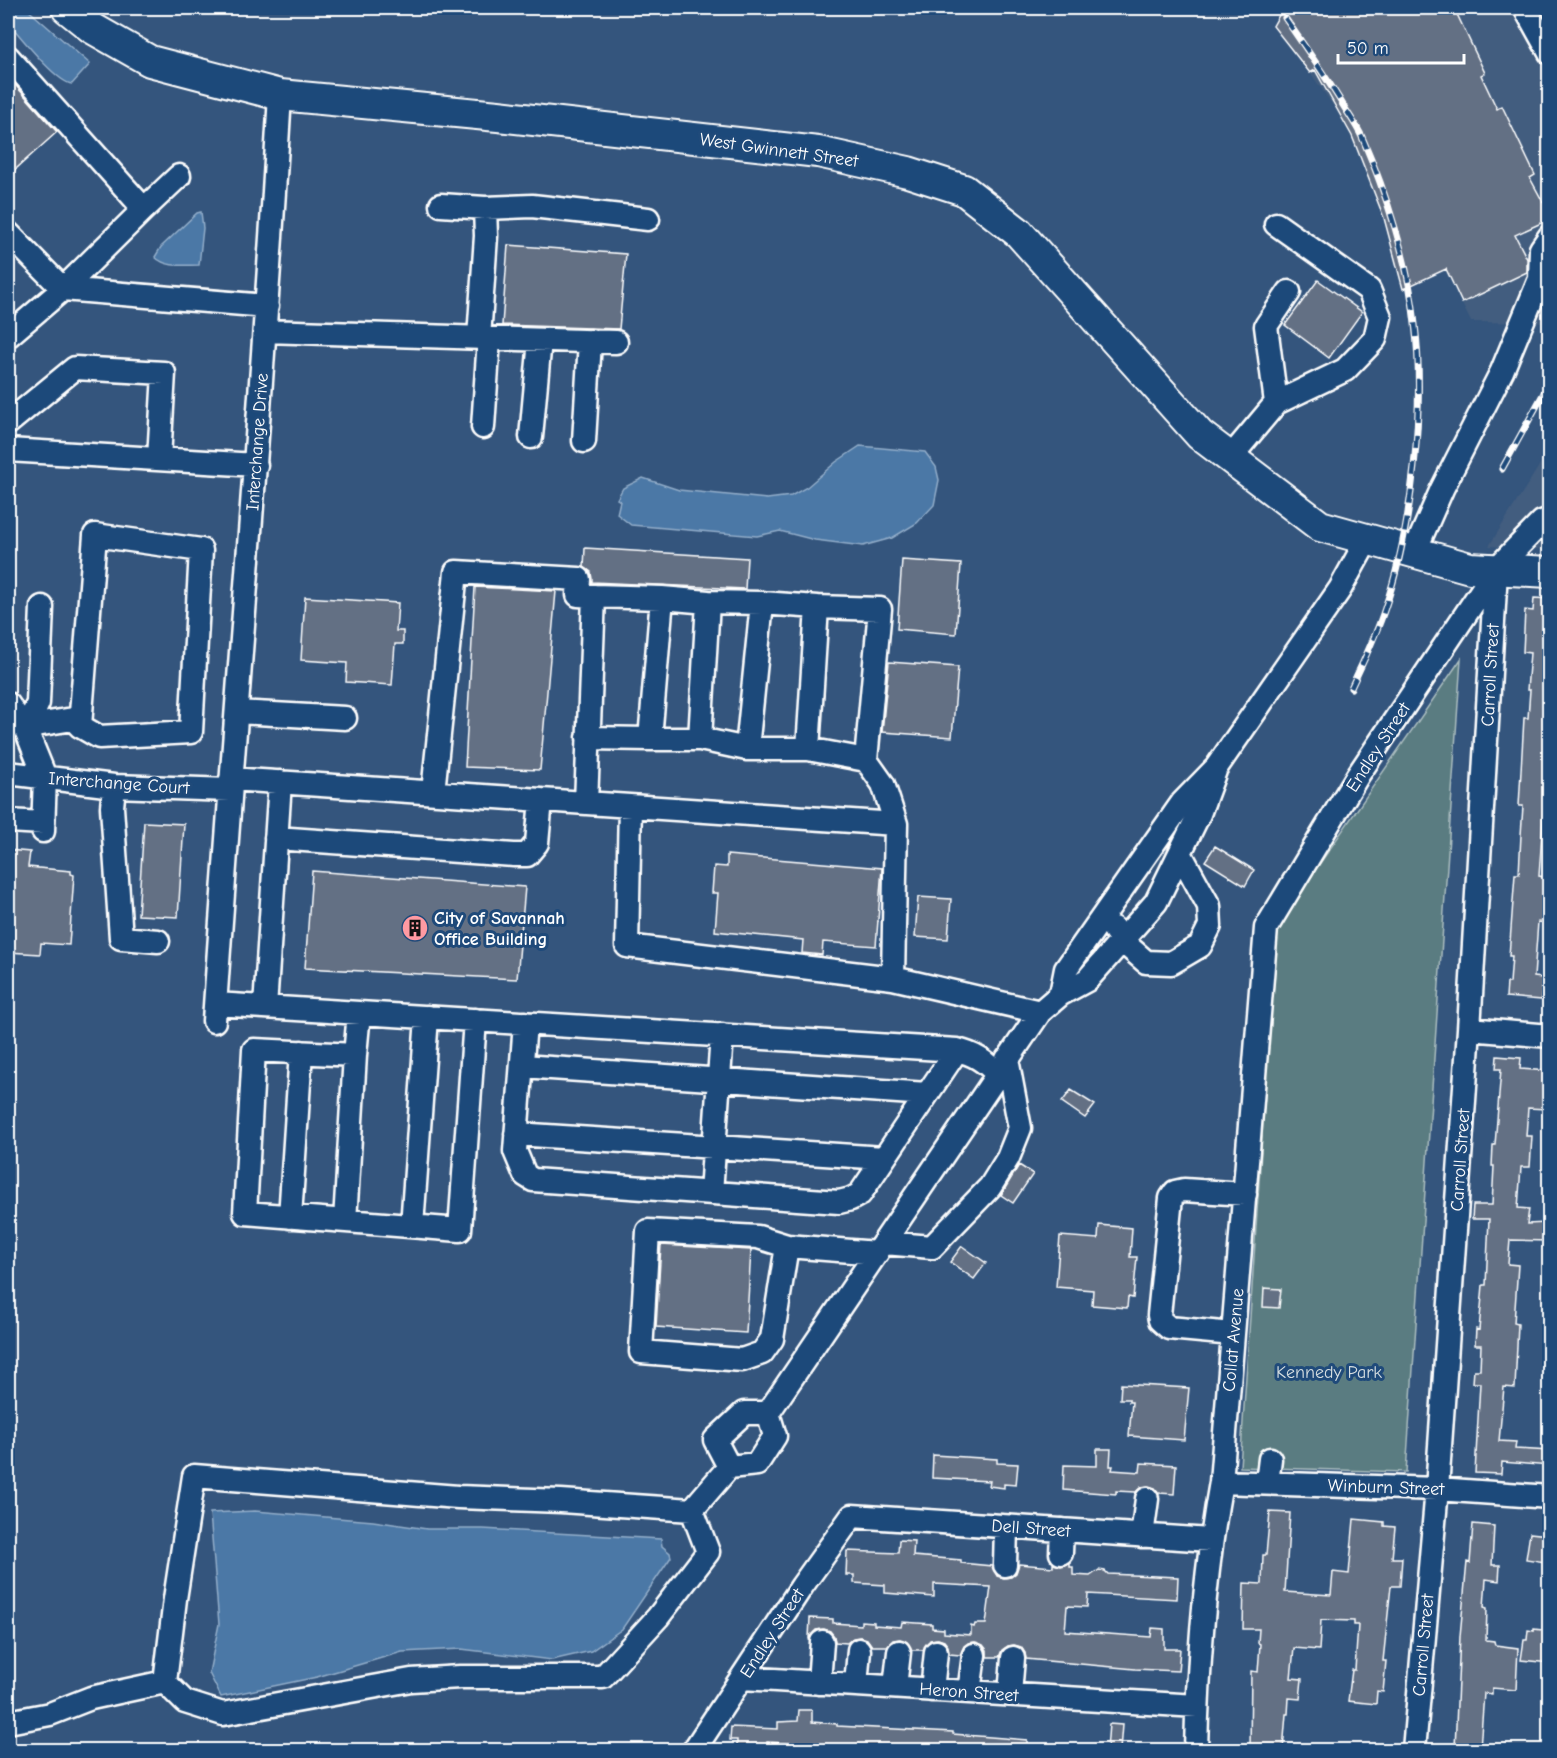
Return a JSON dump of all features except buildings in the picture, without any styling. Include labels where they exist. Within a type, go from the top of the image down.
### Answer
[{"type":"main road","name":"West Gwinnett Street","points":[[67,8],[92,28],[150,61],[280,95],[818,152],[908,172],[964,190],[1019,233],[1200,435],[1320,526],[1470,568],[1550,572]]},
{"type":"street","points":[[1525,8],[1550,53]]},
{"type":"street","points":[[8,57],[144,209]]},
{"type":"street","name":"Interchange Drive","points":[[266,1007],[215,1012],[256,465],[280,95]]},
{"type":"street","points":[[8,336],[63,289],[179,176]]},
{"type":"street","points":[[441,205],[485,208],[532,206],[648,219]]},
{"type":"street","points":[[483,427],[485,208]]},
{"type":"street","points":[[1230,458],[1276,404],[1345,370],[1375,339],[1380,317],[1369,290],[1276,224]]},
{"type":"street","points":[[8,233],[63,289],[267,306]]},
{"type":"street","points":[[1414,553],[1442,489],[1502,371],[1540,279],[1541,249],[1550,236]]},
{"type":"street","points":[[1276,404],[1266,326],[1289,292]]},
{"type":"street","points":[[265,330],[616,342]]},
{"type":"street","points":[[531,437],[540,340]]},
{"type":"street","points":[[584,441],[590,341]]},
{"type":"street","points":[[8,423],[75,368],[164,373],[159,459]]},
{"type":"street","points":[[8,450],[256,465]]},
{"type":"street","name":"Endley Street","points":[[1266,928],[1358,775],[1496,569],[1542,522],[1550,519]]},
{"type":"street","points":[[26,728],[73,719],[80,726],[99,737],[191,732],[201,550],[95,535],[80,726]]},
{"type":"street","points":[[1061,994],[1066,969],[1182,803],[1216,768],[1340,589],[1367,540]]},
{"type":"street","name":"Carroll Street","points":[[1414,1750],[1437,1489],[1469,1029],[1496,569]]},
{"type":"street","points":[[433,792],[456,572],[579,579],[578,595],[880,609],[866,760],[883,784],[896,824],[893,978]]},
{"type":"street","points":[[586,803],[594,596]]},
{"type":"street","points":[[650,739],[662,598]]},
{"type":"street","points":[[700,739],[708,602],[705,602]]},
{"type":"street","points":[[747,749],[762,603]]},
{"type":"street","points":[[26,728],[38,703],[42,607]]},
{"type":"street","points":[[808,749],[817,607]]},
{"type":"street","points":[[8,704],[26,728],[45,777],[43,827],[8,821]]},
{"type":"street","points":[[237,712],[345,718]]},
{"type":"street","points":[[588,738],[700,739],[747,749],[808,749],[866,760]]},
{"type":"street","points":[[768,1413],[1040,1012],[1061,994],[1087,980],[1156,902],[1198,814],[1216,768]]},
{"type":"street","name":"Interchange Court","points":[[8,773],[114,786],[280,782],[896,824]]},
{"type":"street","points":[[280,782],[266,1007],[957,1050],[1002,1066]]},
{"type":"street","points":[[114,786],[112,807],[121,938],[158,941]]},
{"type":"street","points":[[276,838],[527,855],[537,843],[541,800]]},
{"type":"street","points":[[630,806],[627,946],[893,978],[1040,1012]]},
{"type":"street","points":[[1103,915],[1122,941],[1146,962],[1171,963],[1200,946],[1209,926],[1209,906],[1180,853]]},
{"type":"street","name":"Collat Avenue","points":[[1196,1750],[1197,1706],[1210,1540],[1221,1482],[1266,928]]},
{"type":"street","points":[[345,1221],[359,1013]]},
{"type":"street","points":[[412,1226],[427,1017]]},
{"type":"street","points":[[356,1055],[254,1050],[245,1214],[460,1230],[476,1020]]},
{"type":"street","points":[[525,1023],[515,1151],[525,1175],[533,1180],[839,1202],[860,1194],[957,1050]]},
{"type":"street","points":[[1469,1029],[1550,1036]]},
{"type":"street","points":[[711,1193],[722,1035]]},
{"type":"street","points":[[290,1217],[301,1052]]},
{"type":"street","points":[[522,1066],[927,1094]]},
{"type":"street","points":[[787,1246],[772,1339],[762,1353],[742,1360],[641,1352],[648,1231],[758,1237],[787,1246],[932,1247],[990,1187],[1008,1158],[1020,1128],[1002,1066]]},
{"type":"street","points":[[516,1134],[884,1158]]},
{"type":"street","points":[[1233,1334],[1169,1328],[1160,1320],[1159,1315],[1171,1198],[1175,1192],[1184,1190],[1245,1194]]},
{"type":"street","points":[[729,1467],[715,1440],[744,1413],[768,1413]]},
{"type":"street","points":[[692,1510],[729,1467],[757,1464],[775,1436],[768,1413]]},
{"type":"street","points":[[1267,1483],[1270,1459]]},
{"type":"street","points":[[165,1682],[194,1476],[458,1497],[692,1510]]},
{"type":"street","name":"Winburn Street","points":[[1221,1482],[1437,1489],[1550,1497]]},
{"type":"street","points":[[1143,1536],[1147,1499]]},
{"type":"street","points":[[165,1682],[185,1702],[223,1714],[411,1680],[460,1677],[603,1677],[658,1617],[708,1552],[692,1510]]},
{"type":"street","name":"Endley Street","points":[[694,1750],[802,1586],[852,1516]]},
{"type":"street","name":"Dell Street","points":[[852,1516],[1210,1540]]},
{"type":"street","points":[[1013,1563],[1014,1527]]},
{"type":"street","points":[[1061,1553],[1062,1530]]},
{"type":"street","points":[[819,1683],[822,1642]]},
{"type":"street","points":[[856,1685],[859,1650]]},
{"type":"street","points":[[895,1687],[899,1652]]},
{"type":"street","points":[[932,1690],[936,1652]]},
{"type":"street","points":[[964,1692],[968,1655]]},
{"type":"street","points":[[1010,1694],[1013,1658]]},
{"type":"street","name":"Heron Street","points":[[742,1678],[1197,1706]]},
{"type":"street","points":[[8,1722],[50,1714],[91,1698],[165,1682]]},
{"type":"shaded area","points":[[8,8],[26,8],[90,64],[72,84],[48,67],[8,22]]},
{"type":"shaded area","points":[[1285,8],[1549,8],[1549,323],[1471,322],[1445,270],[1405,284],[1361,146],[1278,26]]},
{"type":"shaded area","points":[[201,212],[203,228],[199,265],[170,264],[159,261],[155,257],[161,247],[197,213]]},
{"type":"shaded area","points":[[860,446],[925,452],[936,467],[939,480],[934,505],[917,523],[892,538],[863,546],[815,540],[780,531],[757,536],[631,525],[617,514],[620,501],[617,499],[623,488],[643,478],[679,490],[767,499],[791,496],[807,487],[836,462]]},
{"type":"shaded area","points":[[1549,450],[1549,550],[1489,546]]},
{"type":"shaded area","points":[[255,1511],[373,1521],[427,1529],[483,1529],[661,1539],[662,1546],[671,1557],[622,1629],[591,1651],[552,1660],[461,1649],[402,1652],[317,1677],[221,1697],[209,1673],[219,1624],[210,1513]]},
{"type":"green space","name":"Kennedy Park","points":[[1461,659],[1406,1472],[1240,1467],[1276,927]]},
{"type":"railway","points":[[1285,18],[1362,137],[1380,181],[1402,253],[1415,324],[1418,357],[1417,430],[1409,506],[1385,608],[1351,688]]},
{"type":"railway","points":[[1502,469],[1550,382]]},
{"type":"place","name":"City of Savannah Office Building","points":[[415,928]]}]
